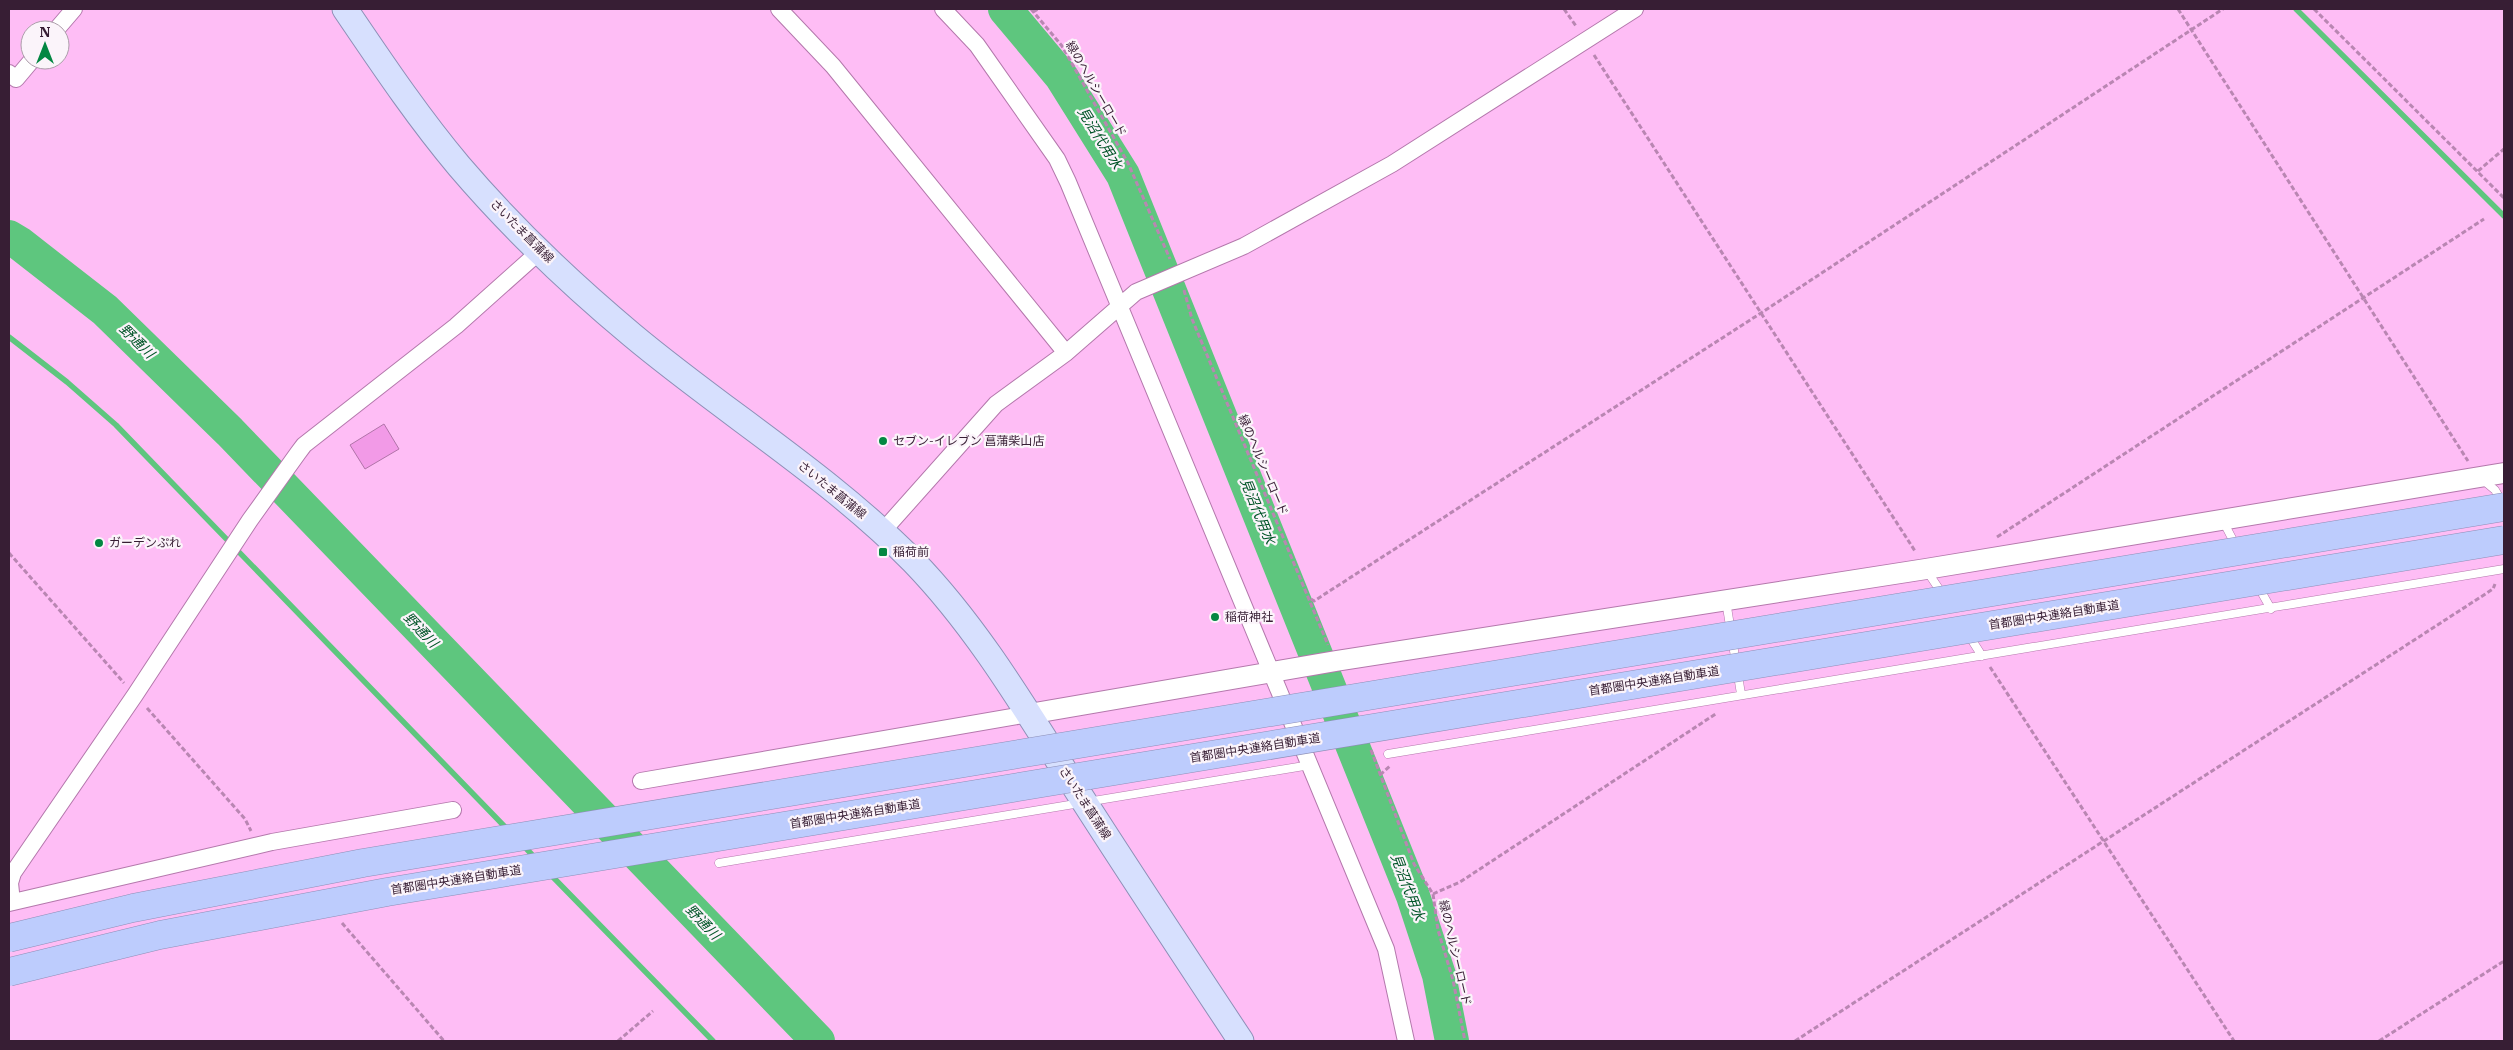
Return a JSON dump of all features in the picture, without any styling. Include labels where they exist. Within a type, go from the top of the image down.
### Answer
[{"type":"highway","points":[[9,938],[133,908],[362,863],[2504,507]]},
{"type":"highway","name":"首都圏中央連絡自動車道","points":[[9,972],[160,935],[387,892],[2504,540]]},
{"type":"main road","name":"さいたま菖蒲線","points":[[345,9],[419,115],[460,166],[540,250],[633,336],[822,481],[882,532],[946,598],[976,637],[1029,714],[1084,802],[1241,1041]]},
{"type":"street","points":[[65,20],[74,9]]},
{"type":"street","points":[[779,9],[833,66],[1066,353]]},
{"type":"street","points":[[943,9],[977,44],[1057,159],[1273,673],[1386,949],[1406,1041]]},
{"type":"street","points":[[882,532],[996,404],[1066,353],[1098,326],[1119,304],[1136,292],[1244,246],[1392,164],[1635,9]]},
{"type":"street","points":[[9,72],[16,79],[24,70]]},
{"type":"street","points":[[453,810],[272,842],[10,902],[10,883],[13,872],[135,695],[250,520],[298,452],[456,326],[540,250]]},
{"type":"street","points":[[640,781],[1336,661],[1926,569],[2504,473]]},
{"type":"lane","points":[[2478,477],[2496,490],[2504,507]]},
{"type":"lane","points":[[2222,520],[2244,560]]},
{"type":"lane","points":[[1926,569],[1951,608]]},
{"type":"lane","points":[[1388,754],[1741,694],[2271,609],[2501,569]]},
{"type":"lane","points":[[2253,576],[2271,609]]},
{"type":"lane","points":[[1726,600],[1741,694]]},
{"type":"lane","points":[[1962,624],[1982,656]]},
{"type":"lane","points":[[719,863],[1310,765]]},
{"type":"path","points":[[1032,10],[1038,9]]},
{"type":"path","points":[[2178,9],[2478,477]]},
{"type":"path","points":[[1311,599],[1314,602],[1762,313],[2223,9]]},
{"type":"path","points":[[2314,9],[2504,198]]},
{"type":"path","name":"緑のヘルシーロード","points":[[1032,10],[1062,46],[1128,163],[1311,599],[1330,650]]},
{"type":"path","points":[[1585,42],[1926,569]]},
{"type":"path","points":[[2478,172],[2504,149]]},
{"type":"path","points":[[1986,559],[1992,541],[2363,296],[2484,219]]},
{"type":"path","points":[[1795,1041],[2493,589],[2501,569]]},
{"type":"path","points":[[1982,656],[2105,841],[2234,1041]]},
{"type":"path","points":[[1433,894],[1460,882],[1713,716],[1741,694]]},
{"type":"path","name":"緑のヘルシーロード","points":[[1369,746],[1414,864],[1433,894],[1438,930],[1453,980],[1465,1041]]},
{"type":"path","points":[[336,916],[444,1041]]},
{"type":"path","points":[[2379,1041],[2504,960]]},
{"type":"path","points":[[618,1041],[652,1011]]},
{"type":"building","points":[[384,424],[399,449],[365,469],[350,445]]},
{"type":"waterway","name":"見沼代用水","points":[[1005,9],[1061,76],[1123,175],[1413,896],[1439,975],[1452,1041]]},
{"type":"waterway","points":[[2296,9],[2504,216]]},
{"type":"waterway","name":"野通川","points":[[9,237],[105,310],[230,432],[818,1041]]},
{"type":"waterway","points":[[9,337],[67,382],[116,425],[508,830]]},
{"type":"waterway","points":[[522,844],[536,859]]},
{"type":"waterway","points":[[549,873],[713,1041]]},
{"type":"place","name":"セブン-イレブン 菖蒲柴山店","points":[[883,441]]},
{"type":"place","name":"ガーデンぷれ","points":[[99,543]]},
{"type":"place","name":"稲荷前","points":[[883,552]]},
{"type":"place","name":"稲荷神社","points":[[1215,617]]}]
